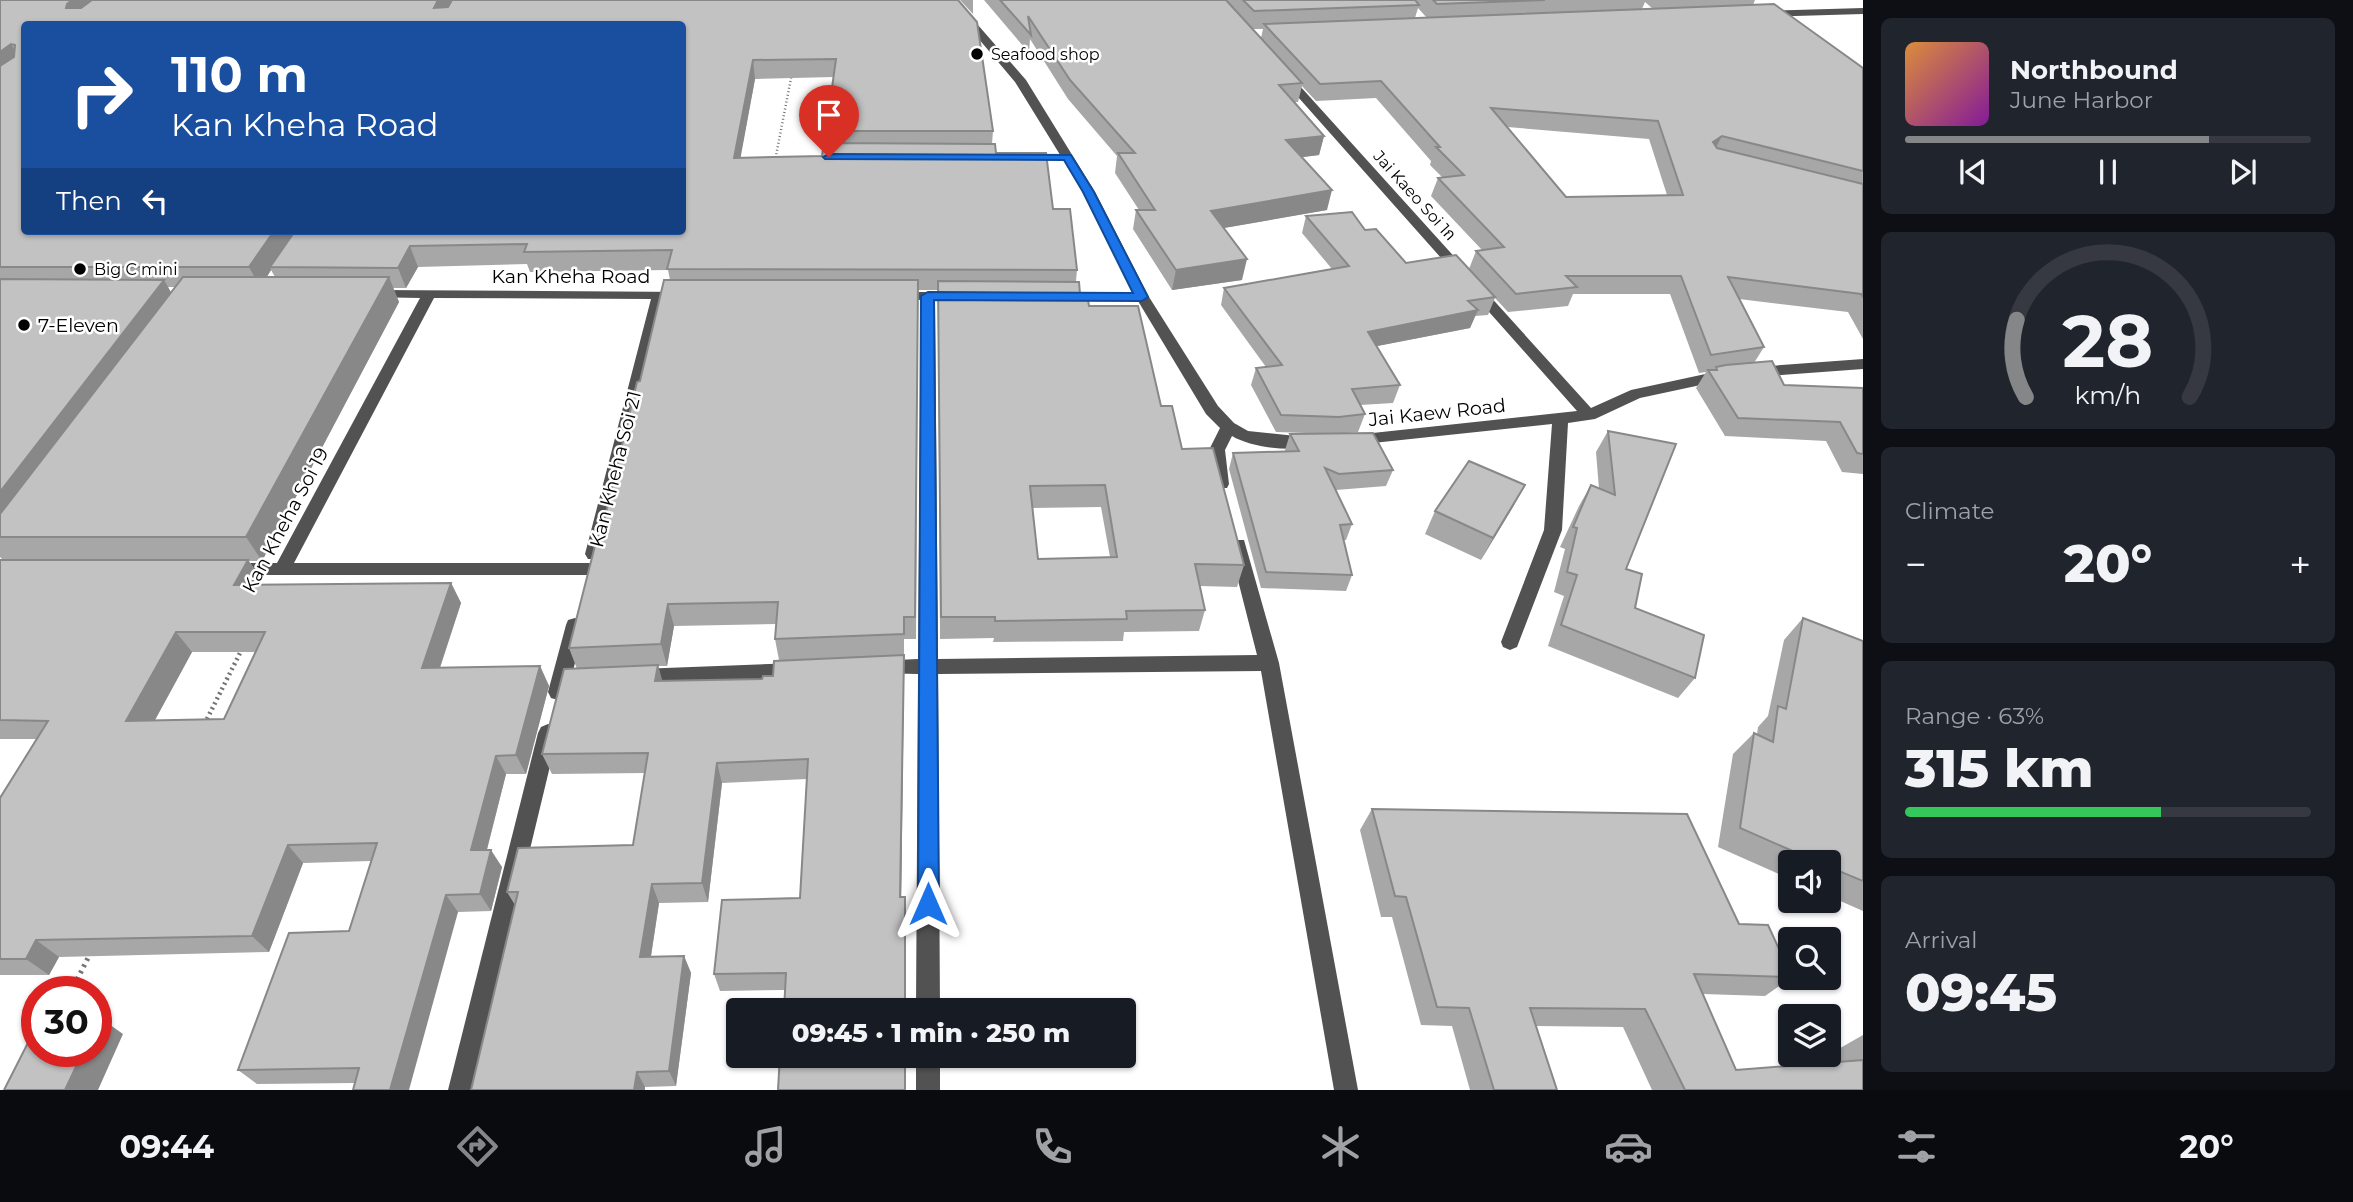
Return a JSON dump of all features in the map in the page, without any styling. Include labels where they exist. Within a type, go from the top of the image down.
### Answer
[{"type":"street","points":[[948,2],[1020,80],[1060,157],[1089,192],[1142,297],[1212,410],[1227,427],[1217,450],[1226,502]]},
{"type":"street","points":[[1752,14],[1863,11]]},
{"type":"street","name":"Jai Kaeo Soi 1ก","points":[[1275,66],[1589,415]]},
{"type":"street","name":"Kan Kheha Road","points":[[361,294],[696,295]]},
{"type":"street","name":"Kan Kheha Soi 19","points":[[282,570],[429,294]]},
{"type":"street","name":"Kan Kheha Soi 21","points":[[460,1090],[553,713],[568,679],[582,600],[659,295]]},
{"type":"street","points":[[886,296],[981,296]]},
{"type":"street","points":[[928,296],[928,998]]},
{"type":"street","points":[[1048,296],[1142,297]]},
{"type":"street","name":"Jai Kaew Road","points":[[1227,427],[1244,436],[1289,443],[1327,442],[1589,415],[1636,394],[1713,376],[1863,364]]},
{"type":"street","points":[[1510,642],[1553,530],[1560,418]]},
{"type":"street","points":[[1233,529],[1269,663],[1346,1090]]},
{"type":"street","points":[[215,570],[590,570]]},
{"type":"street","points":[[860,668],[929,665],[1269,663]]},
{"type":"street","points":[[615,678],[820,670]]},
{"type":"street","points":[[928,1068],[928,1090]]},
{"type":"path","points":[[773,170],[793,68]]},
{"type":"path","points":[[201,731],[244,644]]},
{"type":"path","points":[[79,976],[96,943]]},
{"type":"building","points":[[0,0],[72,0],[66,8],[81,8],[92,0],[438,0],[434,8],[448,7],[452,0],[958,0],[977,22],[993,131],[826,131],[836,59],[753,60],[734,158],[822,156],[824,143],[995,144],[996,153],[1046,153],[1053,209],[1070,209],[1077,270],[667,269],[672,250],[524,252],[527,244],[410,246],[398,268],[270,267],[292,235],[686,235],[686,21],[21,21],[21,235],[271,235],[249,267],[0,267],[0,66],[14,57],[15,45],[11,44],[0,52]]},
{"type":"building","points":[[1000,0],[1226,0],[1302,83],[1279,85],[1324,136],[1286,140],[1332,190],[1211,211],[1247,259],[1176,270],[1136,210],[1155,210],[1118,153],[1135,153],[1070,80],[1028,16],[1031,35]]},
{"type":"building","points":[[1243,0],[1415,0],[1419,5],[1254,11]]},
{"type":"building","points":[[1433,0],[1545,0],[1437,4]]},
{"type":"building","points":[[1774,4],[1863,68],[1863,171],[1722,136],[1713,142],[1717,148],[1863,184],[1863,297],[1861,294],[1728,277],[1764,347],[1711,355],[1681,276],[1566,276],[1577,287],[1516,294],[1476,251],[1504,247],[1438,178],[1464,175],[1436,147],[1440,147],[1381,81],[1320,84],[1264,24]],"holes":[[[1491,108],[1658,121],[1683,195],[1566,197]]]},
{"type":"building","points":[[1352,212],[1365,230],[1376,229],[1406,263],[1456,255],[1495,297],[1468,301],[1478,310],[1368,332],[1400,385],[1352,389],[1365,414],[1339,417],[1281,415],[1256,368],[1282,365],[1224,288],[1349,266],[1306,216]]},
{"type":"building","points":[[183,277],[389,277],[246,537],[0,537],[0,514]]},
{"type":"building","points":[[0,279],[164,280],[0,492]]},
{"type":"building","points":[[664,280],[918,280],[915,617],[904,617],[904,634],[775,639],[778,602],[668,604],[661,644],[569,648],[599,530],[602,530]]},
{"type":"building","points":[[938,281],[1079,282],[1080,294],[1087,294],[1089,306],[1138,306],[1161,406],[1172,406],[1182,449],[1213,448],[1244,565],[1195,564],[1205,610],[1126,611],[1127,619],[995,621],[995,617],[941,617]],"holes":[[[1105,485],[1117,557],[1038,559],[1030,486]]]},
{"type":"building","points":[[1772,361],[1784,385],[1863,388],[1863,454],[1857,453],[1840,422],[1738,418],[1708,370],[1717,370],[1716,367],[1726,365]]},
{"type":"building","points":[[1608,431],[1676,444],[1626,569],[1642,574],[1635,608],[1704,635],[1695,678],[1561,625],[1577,575],[1567,572],[1577,528],[1573,527],[1591,485],[1615,495]]},
{"type":"building","points":[[1373,433],[1393,470],[1339,474],[1325,468],[1352,524],[1340,525],[1352,575],[1266,572],[1233,453],[1299,451],[1290,434]]},
{"type":"building","points":[[1469,461],[1525,485],[1493,538],[1435,511]]},
{"type":"building","points":[[0,560],[248,560],[234,585],[451,583],[422,668],[540,666],[516,755],[496,756],[471,850],[491,850],[480,894],[446,895],[390,1090],[353,1090],[359,1068],[238,1070],[289,933],[349,931],[377,843],[288,845],[252,936],[36,940],[26,959],[0,959],[0,798],[48,721],[0,720]],"holes":[[[176,632],[265,632],[224,719],[126,721]]]},
{"type":"building","points":[[1803,618],[1863,641],[1863,881],[1841,872],[1841,850],[1790,850],[1740,828],[1754,733],[1773,742],[1778,706],[1786,709]]},
{"type":"building","points":[[904,655],[900,897],[905,897],[905,998],[785,998],[786,973],[714,974],[722,900],[800,898],[808,759],[717,763],[702,883],[652,884],[640,957],[684,956],[669,1071],[637,1072],[634,1090],[471,1090],[518,892],[507,892],[518,848],[633,845],[648,753],[542,754],[564,669],[658,665],[655,681],[762,679],[763,676],[773,676],[774,661]]},
{"type":"building","points":[[1372,809],[1687,814],[1739,924],[1768,925],[1778,947],[1778,977],[1694,974],[1736,1070],[1778,1067],[1841,1067],[1841,1062],[1863,1060],[1863,1090],[1685,1090],[1645,1009],[1530,1008],[1557,1090],[1494,1090],[1469,1008],[1437,1007],[1406,897],[1395,896]]},
{"type":"building","points":[[21,1057],[21,1067],[76,1067],[65,1090],[4,1090]]},
{"type":"building","points":[[779,1068],[905,1068],[905,1090],[778,1090]]},
{"type":"place","name":"Seafood shop","points":[[977,54]]},
{"type":"place","name":"Big C mini","points":[[80,269]]},
{"type":"place","name":"7-Eleven","points":[[24,325]]},
{"type":"route","points":[[829,157],[1067,157],[1089,192],[1142,297],[928,296],[928,904]]}]
